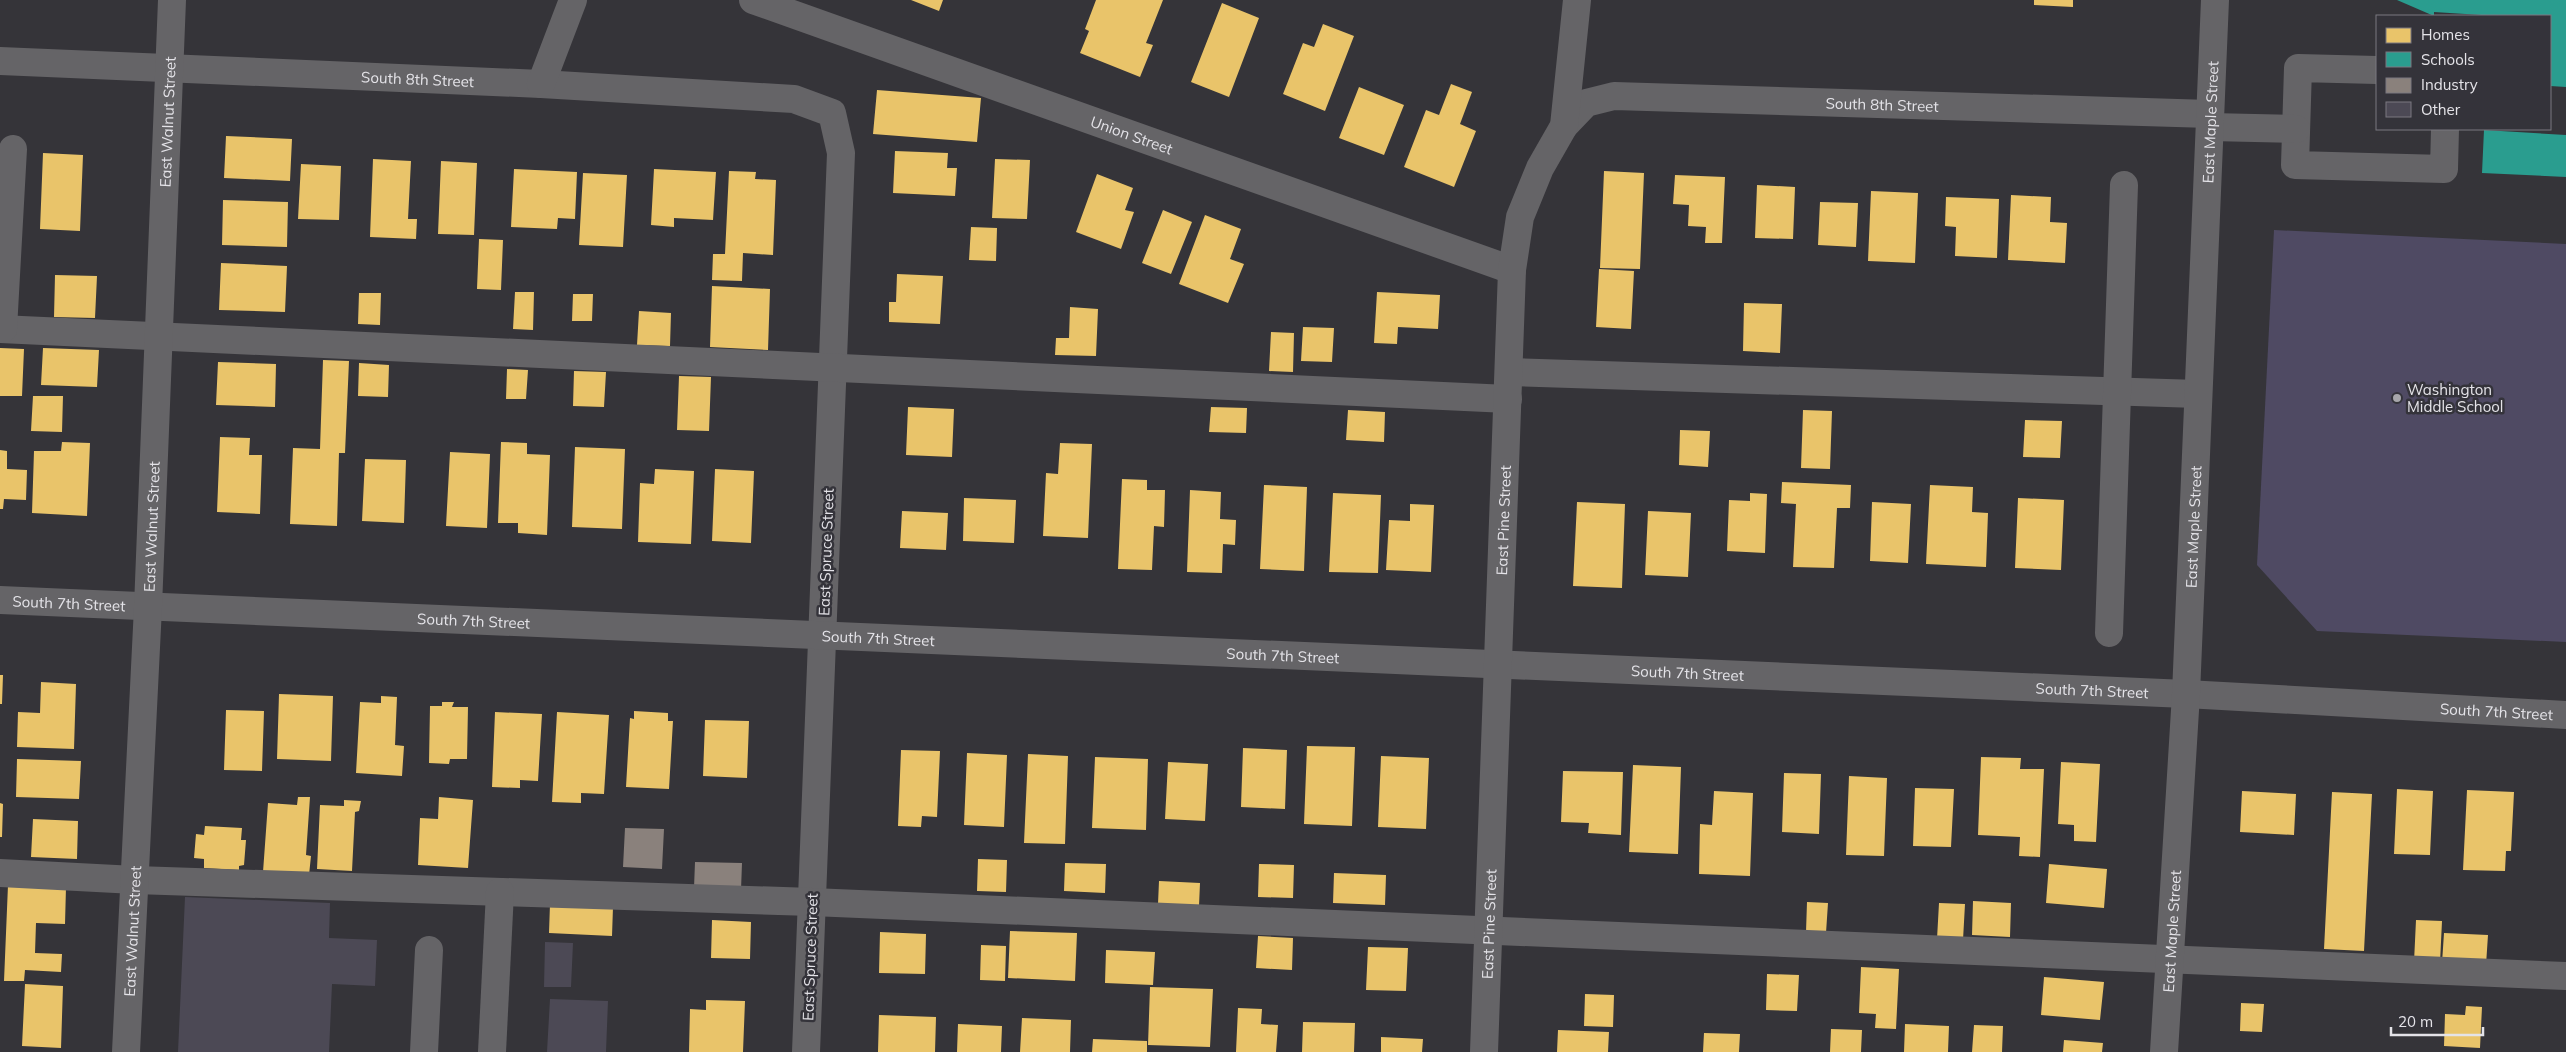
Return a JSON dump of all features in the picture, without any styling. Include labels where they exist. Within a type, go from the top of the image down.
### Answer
[{"type":"street","name":"East Walnut Street","points":[[126,1052],[148,607],[172,0]]},
{"type":"street","points":[[541,84],[573,0]]},
{"type":"street","name":"Union Street","points":[[753,0],[1512,270]]},
{"type":"street","name":"East Pine Street","points":[[1484,1052],[1512,270],[1520,217],[1540,168],[1564,126],[1577,0]]},
{"type":"street","name":"East Maple Street","points":[[2164,1052],[2186,694],[2215,0]]},
{"type":"street","name":"South 8th Street","points":[[0,61],[541,84],[794,99],[832,113]]},
{"type":"street","points":[[2376,70],[2298,68],[2295,165],[2444,170],[2445,130]]},
{"type":"street","name":"South 8th Street","points":[[1564,126],[1586,103],[1614,96],[2210,120],[2296,129]]},
{"type":"street","name":"East Spruce Street","points":[[806,1052],[842,153],[832,113]]},
{"type":"street","points":[[13,149],[2,329],[1508,399]]},
{"type":"street","points":[[2109,633],[2124,185]]},
{"type":"street","points":[[1508,372],[2198,394]]},
{"type":"street","name":"South 7th Street","points":[[0,600],[1498,666],[2186,694],[2566,715]]},
{"type":"street","points":[[0,873],[135,880],[812,902],[2566,976]]},
{"type":"street","points":[[492,1052],[500,892]]},
{"type":"street","points":[[424,1052],[429,950]]},
{"type":"shaded area","points":[[2274,230],[2566,244],[2566,642],[2317,631],[2257,565]]},
{"type":"building: Homes","points":[[911,0],[943,0],[939,11]]},
{"type":"building: Homes","points":[[1096,0],[1163,0],[1146,43],[1153,45],[1140,77],[1080,53],[1089,31],[1085,29]]},
{"type":"building: Homes","points":[[2034,0],[2073,0],[2073,7],[2034,5]]},
{"type":"building: Homes","points":[[1222,3],[1259,18],[1229,97],[1191,82]]},
{"type":"building: Homes","points":[[1323,24],[1354,36],[1325,111],[1283,94],[1303,43],[1314,47]]},
{"type":"building: Homes","points":[[1451,84],[1472,92],[1460,124],[1476,131],[1454,187],[1404,167],[1426,110],[1439,115]]},
{"type":"building: Homes","points":[[1359,87],[1404,105],[1384,155],[1339,138]]},
{"type":"building: Homes","points":[[877,90],[981,98],[977,142],[873,134]]},
{"type":"building: Homes","points":[[226,136],[292,139],[290,181],[224,178]]},
{"type":"building: Homes","points":[[895,151],[948,153],[947,168],[957,168],[955,196],[893,193]]},
{"type":"building: Homes","points":[[43,153],[83,155],[80,231],[40,229]]},
{"type":"building: Homes","points":[[373,159],[411,161],[408,219],[417,219],[416,239],[370,237]]},
{"type":"building: Homes","points":[[995,159],[1030,160],[1027,219],[992,218]]},
{"type":"building: Homes","points":[[441,161],[477,163],[474,235],[438,234]]},
{"type":"building: Homes","points":[[301,164],[341,166],[339,220],[298,219]]},
{"type":"building: Homes","points":[[514,169],[577,172],[575,219],[558,218],[557,229],[511,227]]},
{"type":"building: Homes","points":[[654,169],[716,172],[713,220],[674,218],[674,227],[651,225]]},
{"type":"building: Homes","points":[[729,171],[756,172],[755,179],[776,180],[773,255],[743,253],[742,281],[712,280],[713,254],[725,254]]},
{"type":"building: Homes","points":[[1604,171],[1644,173],[1640,269],[1600,268]]},
{"type":"building: Homes","points":[[583,173],[627,175],[623,247],[579,245]]},
{"type":"building: Homes","points":[[1097,174],[1133,188],[1125,210],[1134,212],[1121,249],[1076,232]]},
{"type":"building: Homes","points":[[1675,175],[1725,177],[1722,243],[1705,243],[1706,227],[1688,226],[1689,205],[1673,204]]},
{"type":"building: Homes","points":[[1757,185],[1795,187],[1793,239],[1755,238]]},
{"type":"building: Homes","points":[[1871,191],[1918,193],[1915,263],[1868,261]]},
{"type":"building: Homes","points":[[2011,195],[2051,197],[2050,222],[2067,223],[2065,263],[2008,260]]},
{"type":"building: Homes","points":[[1946,197],[1999,199],[1997,258],[1955,256],[1956,227],[1945,226]]},
{"type":"building: Homes","points":[[223,200],[288,202],[287,247],[222,245]]},
{"type":"building: Homes","points":[[1820,202],[1858,203],[1856,247],[1818,245]]},
{"type":"building: Homes","points":[[1163,210],[1192,222],[1171,274],[1142,263]]},
{"type":"building: Homes","points":[[1205,215],[1241,229],[1230,259],[1244,264],[1228,303],[1179,284]]},
{"type":"building: Homes","points":[[971,227],[997,228],[996,261],[969,260]]},
{"type":"building: Homes","points":[[479,239],[503,240],[501,290],[477,289]]},
{"type":"building: Homes","points":[[221,263],[287,266],[285,312],[219,310]]},
{"type":"building: Homes","points":[[1599,269],[1634,271],[1631,329],[1596,327]]},
{"type":"building: Homes","points":[[897,274],[943,276],[940,324],[889,322],[889,302],[896,302]]},
{"type":"building: Homes","points":[[55,275],[97,276],[95,318],[54,317]]},
{"type":"building: Homes","points":[[712,286],[770,289],[768,350],[710,347]]},
{"type":"building: Homes","points":[[515,292],[534,292],[533,330],[513,329]]},
{"type":"building: Homes","points":[[1377,292],[1440,295],[1438,329],[1398,327],[1397,344],[1374,343]]},
{"type":"building: Homes","points":[[359,293],[381,293],[380,325],[358,324]]},
{"type":"building: Homes","points":[[573,294],[593,294],[592,321],[572,321]]},
{"type":"building: Homes","points":[[1744,303],[1782,304],[1780,353],[1743,351]]},
{"type":"building: Homes","points":[[1070,307],[1098,309],[1096,356],[1055,355],[1056,338],[1069,338]]},
{"type":"building: Homes","points":[[639,311],[671,313],[670,346],[637,345]]},
{"type":"building: Homes","points":[[1303,327],[1334,328],[1332,362],[1301,361]]},
{"type":"building: Homes","points":[[1271,332],[1294,333],[1293,372],[1269,371]]},
{"type":"building: Homes","points":[[0,348],[24,349],[22,396],[0,396]]},
{"type":"building: Homes","points":[[43,348],[99,350],[97,387],[41,385]]},
{"type":"building: Homes","points":[[323,360],[349,361],[345,453],[339,453],[337,526],[290,524],[293,448],[320,449]]},
{"type":"building: Homes","points":[[218,362],[276,364],[275,407],[216,405]]},
{"type":"building: Homes","points":[[359,363],[389,365],[388,397],[358,396]]},
{"type":"building: Homes","points":[[507,369],[528,370],[526,399],[506,399]]},
{"type":"building: Homes","points":[[574,371],[606,372],[604,407],[573,406]]},
{"type":"building: Homes","points":[[679,376],[711,377],[709,431],[677,430]]},
{"type":"building: Homes","points":[[33,396],[63,396],[62,432],[31,431]]},
{"type":"building: Homes","points":[[908,407],[954,409],[952,457],[906,455]]},
{"type":"building: Homes","points":[[1211,407],[1247,408],[1246,433],[1209,432]]},
{"type":"building: Homes","points":[[1348,410],[1385,412],[1384,442],[1346,440]]},
{"type":"building: Homes","points":[[1803,410],[1832,411],[1830,469],[1801,468]]},
{"type":"building: Homes","points":[[2025,420],[2062,421],[2060,458],[2023,457]]},
{"type":"building: Homes","points":[[1680,430],[1710,431],[1708,467],[1679,465]]},
{"type":"building: Homes","points":[[220,437],[250,438],[249,455],[262,455],[260,514],[217,512]]},
{"type":"building: Homes","points":[[62,442],[90,443],[87,516],[32,513],[34,451],[61,451]]},
{"type":"building: Homes","points":[[501,442],[527,443],[527,454],[550,455],[547,535],[518,533],[518,523],[498,523]]},
{"type":"building: Homes","points":[[1060,443],[1092,444],[1088,538],[1043,536],[1046,473],[1058,474]]},
{"type":"building: Homes","points":[[575,447],[625,449],[622,529],[572,527]]},
{"type":"building: Homes","points":[[0,450],[7,451],[7,469],[27,470],[26,500],[4,499],[3,509],[0,509]]},
{"type":"building: Homes","points":[[450,452],[490,454],[487,528],[446,526]]},
{"type":"building: Homes","points":[[365,459],[406,460],[404,523],[362,521]]},
{"type":"building: Homes","points":[[655,469],[694,471],[691,544],[638,542],[640,483],[654,484]]},
{"type":"building: Homes","points":[[715,469],[754,471],[751,543],[712,541]]},
{"type":"building: Homes","points":[[1122,479],[1147,480],[1147,490],[1165,490],[1164,527],[1154,526],[1152,570],[1118,569]]},
{"type":"building: Homes","points":[[1782,482],[1851,485],[1850,508],[1837,508],[1834,568],[1793,567],[1796,504],[1781,503]]},
{"type":"building: Homes","points":[[1264,485],[1307,487],[1304,571],[1260,569]]},
{"type":"building: Homes","points":[[1930,485],[1973,487],[1972,512],[1988,513],[1986,567],[1926,564]]},
{"type":"building: Homes","points":[[1190,490],[1221,492],[1220,519],[1236,520],[1235,545],[1223,544],[1222,573],[1187,572]]},
{"type":"building: Homes","points":[[1333,493],[1381,495],[1378,573],[1329,572]]},
{"type":"building: Homes","points":[[1750,493],[1767,494],[1765,553],[1727,551],[1729,500],[1750,501]]},
{"type":"building: Homes","points":[[964,498],[1016,500],[1014,543],[963,541]]},
{"type":"building: Homes","points":[[2018,498],[2064,500],[2061,570],[2015,568]]},
{"type":"building: Homes","points":[[1577,502],[1625,504],[1622,588],[1573,586]]},
{"type":"building: Homes","points":[[1872,502],[1911,504],[1908,563],[1870,561]]},
{"type":"building: Homes","points":[[1410,504],[1434,505],[1431,572],[1386,570],[1389,520],[1410,521]]},
{"type":"building: Homes","points":[[902,511],[948,513],[946,550],[900,548]]},
{"type":"building: Homes","points":[[1648,511],[1691,513],[1688,577],[1645,575]]},
{"type":"building: Homes","points":[[0,675],[3,675],[2,704],[0,704]]},
{"type":"building: Homes","points":[[41,682],[76,684],[74,749],[17,747],[18,712],[40,713]]},
{"type":"building: Homes","points":[[279,694],[333,696],[331,761],[277,759]]},
{"type":"building: Homes","points":[[381,696],[397,697],[395,745],[404,746],[402,776],[356,773],[360,702],[381,703]]},
{"type":"building: Homes","points":[[442,702],[454,702],[452,707],[468,707],[467,759],[450,759],[449,764],[429,763],[430,706],[442,706]]},
{"type":"building: Homes","points":[[226,710],[264,711],[262,771],[224,770]]},
{"type":"building: Homes","points":[[634,711],[668,713],[668,721],[673,721],[669,789],[626,787],[630,718],[634,719]]},
{"type":"building: Homes","points":[[495,712],[542,714],[538,781],[520,780],[520,788],[492,787]]},
{"type":"building: Homes","points":[[557,712],[609,715],[604,794],[581,793],[581,803],[552,802]]},
{"type":"building: Homes","points":[[705,720],[749,721],[747,778],[703,776]]},
{"type":"building: Homes","points":[[1307,746],[1355,747],[1352,826],[1304,824]]},
{"type":"building: Homes","points":[[1243,748],[1287,750],[1285,809],[1241,807]]},
{"type":"building: Homes","points":[[901,750],[940,751],[937,817],[922,816],[921,827],[898,826]]},
{"type":"building: Homes","points":[[967,753],[1007,755],[1004,827],[964,825]]},
{"type":"building: Homes","points":[[1028,754],[1068,756],[1065,844],[1024,843]]},
{"type":"building: Homes","points":[[1381,756],[1429,758],[1426,829],[1378,827]]},
{"type":"building: Homes","points":[[1095,757],[1148,759],[1146,830],[1092,828]]},
{"type":"building: Homes","points":[[1981,757],[2021,758],[2020,769],[2044,769],[2040,857],[2019,856],[2020,837],[1978,835]]},
{"type":"building: Homes","points":[[17,759],[81,761],[79,799],[16,797]]},
{"type":"building: Homes","points":[[1168,762],[1208,764],[1205,821],[1165,819]]},
{"type":"building: Homes","points":[[2061,762],[2100,764],[2096,842],[2074,841],[2074,825],[2058,824]]},
{"type":"building: Homes","points":[[1633,765],[1681,767],[1678,854],[1629,852]]},
{"type":"building: Homes","points":[[1563,771],[1623,772],[1621,835],[1588,833],[1589,823],[1561,822]]},
{"type":"building: Homes","points":[[1784,773],[1821,774],[1819,834],[1782,832]]},
{"type":"building: Homes","points":[[1849,776],[1887,778],[1884,856],[1846,855]]},
{"type":"building: Homes","points":[[1915,788],[1954,789],[1951,847],[1913,846]]},
{"type":"building: Homes","points":[[2397,789],[2433,791],[2430,855],[2394,854]]},
{"type":"building: Homes","points":[[2467,790],[2514,792],[2511,851],[2506,851],[2505,871],[2463,870]]},
{"type":"building: Homes","points":[[1714,791],[1753,793],[1750,876],[1699,874],[1700,824],[1712,825]]},
{"type":"building: Homes","points":[[2242,791],[2296,794],[2294,835],[2240,832]]},
{"type":"building: Homes","points":[[2332,792],[2372,794],[2364,951],[2324,949]]},
{"type":"building: Homes","points":[[298,797],[310,797],[306,855],[311,856],[309,875],[263,872],[268,803],[297,805]]},
{"type":"building: Homes","points":[[439,797],[473,800],[468,868],[418,865],[420,818],[438,819]]},
{"type":"building: Homes","points":[[344,800],[361,801],[359,811],[355,812],[352,871],[317,869],[320,805],[344,806]]},
{"type":"building: Homes","points":[[0,803],[3,804],[2,837],[0,837]]},
{"type":"building: Homes","points":[[33,819],[78,821],[77,859],[31,857]]},
{"type":"building: Homes","points":[[205,826],[242,828],[241,840],[246,840],[244,865],[239,866],[239,870],[204,868],[204,859],[194,858],[196,834],[204,835]]},
{"type":"building: Homes","points":[[978,859],[1007,860],[1006,892],[977,891]]},
{"type":"building: Homes","points":[[1065,863],[1106,864],[1105,893],[1064,891]]},
{"type":"building: Homes","points":[[1259,864],[1294,865],[1293,898],[1258,897]]},
{"type":"building: Homes","points":[[2049,864],[2107,869],[2104,908],[2046,903]]},
{"type":"building: Homes","points":[[1334,873],[1386,875],[1385,905],[1333,903]]},
{"type":"building: Homes","points":[[1159,881],[1200,883],[1199,906],[1158,904]]},
{"type":"building: Homes","points":[[8,885],[66,887],[65,924],[36,923],[35,953],[62,954],[61,972],[25,970],[24,981],[4,981]]},
{"type":"building: Homes","points":[[1973,901],[2011,903],[2010,937],[1972,935]]},
{"type":"building: Homes","points":[[1807,902],[1828,903],[1826,933],[1806,932]]},
{"type":"building: Homes","points":[[1939,903],[1965,904],[1963,940],[1937,939]]},
{"type":"building: Homes","points":[[550,904],[613,907],[612,936],[549,933]]},
{"type":"building: Homes","points":[[712,920],[751,922],[750,959],[711,958]]},
{"type":"building: Homes","points":[[2416,920],[2442,921],[2440,963],[2414,962]]},
{"type":"building: Homes","points":[[1010,931],[1077,933],[1075,981],[1008,978]]},
{"type":"building: Homes","points":[[880,932],[926,934],[925,974],[879,973]]},
{"type":"building: Homes","points":[[2444,933],[2488,935],[2486,965],[2442,963]]},
{"type":"building: Homes","points":[[1258,936],[1293,938],[1292,970],[1256,968]]},
{"type":"building: Homes","points":[[981,945],[1006,946],[1005,981],[980,980]]},
{"type":"building: Homes","points":[[1368,947],[1408,948],[1406,991],[1366,990]]},
{"type":"building: Homes","points":[[1106,950],[1155,952],[1153,985],[1105,983]]},
{"type":"building: Homes","points":[[1861,967],[1899,969],[1896,1029],[1875,1028],[1876,1014],[1859,1013]]},
{"type":"building: Homes","points":[[1767,974],[1799,975],[1797,1011],[1766,1010]]},
{"type":"building: Homes","points":[[2044,977],[2104,982],[2100,1020],[2041,1015]]},
{"type":"building: Homes","points":[[25,984],[63,986],[61,1048],[22,1046]]},
{"type":"building: Homes","points":[[1150,987],[1213,989],[1210,1047],[1148,1045]]},
{"type":"building: Homes","points":[[1585,994],[1614,995],[1613,1027],[1584,1026]]},
{"type":"building: Homes","points":[[706,1000],[745,1001],[743,1052],[689,1052],[690,1009],[706,1010]]},
{"type":"building: Homes","points":[[2241,1003],[2264,1004],[2262,1032],[2240,1031]]},
{"type":"building: Homes","points":[[2466,1006],[2482,1007],[2480,1048],[2444,1046],[2445,1014],[2465,1015]]},
{"type":"building: Homes","points":[[1238,1008],[1262,1009],[1261,1024],[1278,1025],[1276,1052],[1236,1052]]},
{"type":"building: Homes","points":[[879,1015],[936,1017],[935,1052],[878,1052]]},
{"type":"building: Homes","points":[[1022,1018],[1071,1020],[1070,1052],[1020,1052]]},
{"type":"building: Homes","points":[[1303,1022],[1355,1023],[1354,1052],[1302,1052]]},
{"type":"building: Homes","points":[[958,1024],[1002,1026],[1001,1052],[957,1052]]},
{"type":"building: Homes","points":[[1905,1024],[1949,1026],[1948,1052],[1904,1052]]},
{"type":"building: Homes","points":[[1974,1025],[2003,1026],[2002,1052],[1972,1052]]},
{"type":"building: Homes","points":[[1831,1029],[1862,1030],[1861,1052],[1830,1052]]},
{"type":"building: Homes","points":[[1558,1030],[1609,1032],[1608,1052],[1557,1052]]},
{"type":"building: Homes","points":[[1704,1033],[1740,1034],[1739,1052],[1703,1052]]},
{"type":"building: Homes","points":[[1381,1037],[1423,1039],[1422,1052],[1381,1052]]},
{"type":"building: Homes","points":[[1093,1039],[1147,1041],[1147,1052],[1092,1052]]},
{"type":"building: Homes","points":[[2064,1040],[2103,1043],[2102,1052],[2063,1052]]},
{"type":"building: Schools","points":[[2397,0],[2566,0],[2566,87],[2551,86],[2551,15],[2481,15],[2434,12],[2434,15]]},
{"type":"building: Schools","points":[[2484,130],[2566,135],[2566,177],[2482,173]]},
{"type":"building: Industry","points":[[625,828],[664,829],[662,869],[623,867]]},
{"type":"building: Industry","points":[[695,862],[742,863],[741,890],[694,888]]},
{"type":"building: Other","points":[[185,897],[330,903],[329,938],[377,940],[375,986],[332,984],[329,1052],[178,1052]]},
{"type":"building: Other","points":[[545,942],[573,943],[571,987],[544,987]]},
{"type":"building: Other","points":[[550,999],[608,1001],[606,1052],[547,1052]]},
{"type":"place","name":"Washington Middle School","points":[[2397,398]]}]
